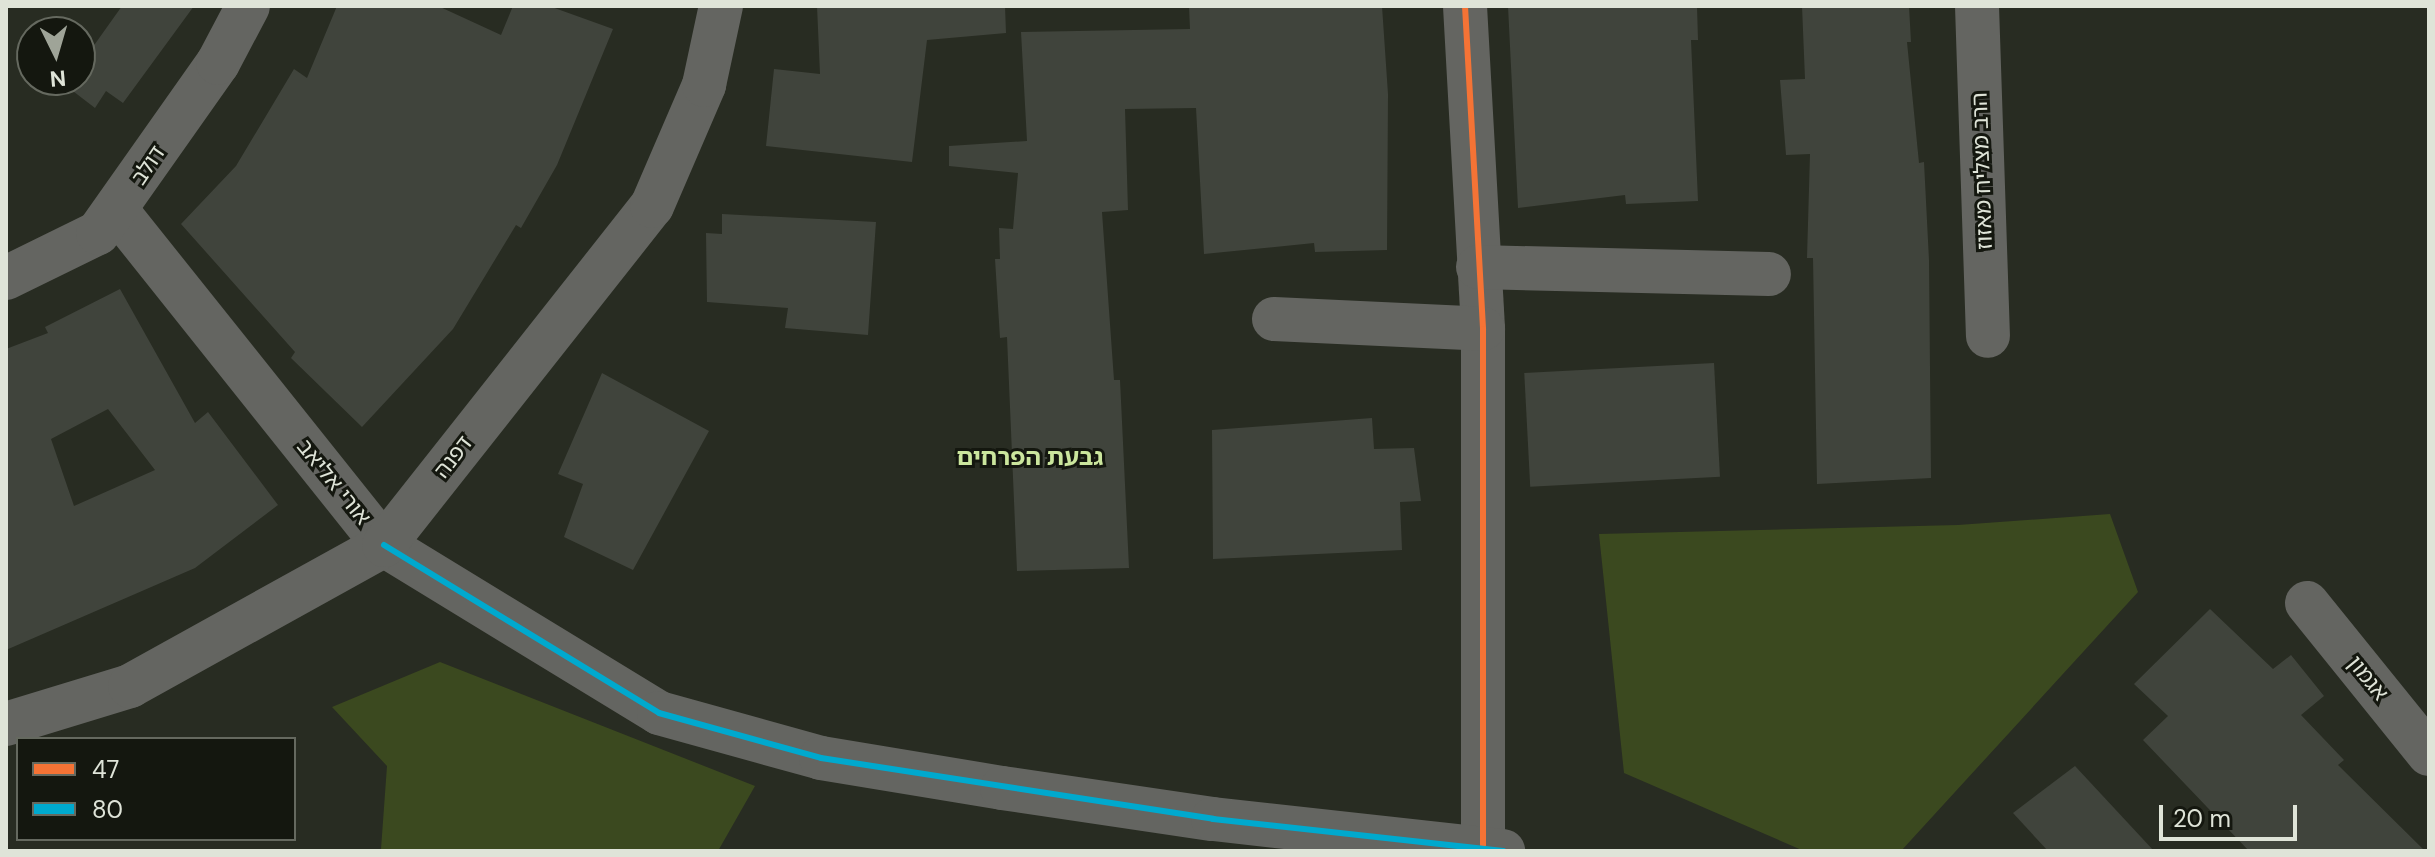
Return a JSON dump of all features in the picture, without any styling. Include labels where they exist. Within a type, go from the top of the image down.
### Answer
[{"type":"street","name":"דולב","points":[[6,278],[98,233],[117,211],[218,63],[248,6]]},
{"type":"street","name":"דפנה","points":[[6,724],[130,686],[384,545],[652,206],[704,85],[721,6]]},
{"type":"street","points":[[1465,6],[1483,329],[1493,848]]},
{"type":"street","name":"הרב מצליח מאזוז","points":[[1977,6],[1988,336]]},
{"type":"street","name":"אורי אליאב","points":[[117,211],[384,545],[659,713],[821,758],[1213,819],[1493,848]]},
{"type":"street","points":[[1478,267],[1769,274]]},
{"type":"street","points":[[1274,319],[1483,329]]},
{"type":"street","name":"אגמון","points":[[2307,603],[2429,754]]},
{"type":"green space","points":[[2110,514],[2138,592],[1901,851],[1804,851],[1624,773],[1599,534],[1958,525]]},
{"type":"green space","points":[[440,662],[755,786],[718,851],[377,851],[381,849],[387,766],[332,707]]},
{"type":"building","points":[[122,6],[194,6],[123,103],[106,91],[95,108],[79,96],[96,96],[96,43]]},
{"type":"building","points":[[337,6],[438,6],[501,35],[513,6],[549,6],[613,29],[557,165],[521,228],[516,225],[453,329],[362,427],[291,358],[295,352],[181,224],[236,166],[294,69],[307,78]]},
{"type":"building","points":[[817,6],[1005,6],[1006,33],[927,40],[912,162],[766,146],[774,69],[820,74]]},
{"type":"building","points":[[1189,6],[1382,6],[1388,94],[1387,250],[1315,252],[1314,243],[1204,254],[1196,108],[1125,109],[1128,210],[1102,212],[1114,380],[1120,380],[1129,568],[1017,571],[1007,337],[1000,338],[995,259],[1000,259],[999,228],[1013,229],[1018,173],[949,166],[949,146],[1027,141],[1021,32],[1190,29]]},
{"type":"building","points":[[1508,6],[1697,6],[1698,40],[1691,40],[1698,201],[1626,204],[1625,195],[1518,208]]},
{"type":"building","points":[[1802,6],[1909,6],[1911,42],[1907,42],[1919,163],[1924,162],[1929,260],[1931,478],[1817,484],[1813,258],[1807,258],[1810,154],[1786,155],[1780,80],[1805,79]]},
{"type":"building","points":[[722,214],[876,222],[868,335],[785,328],[788,308],[707,302],[706,233],[722,234]]},
{"type":"building","points":[[120,289],[195,423],[208,412],[278,505],[195,568],[6,650],[6,349],[48,333],[45,327]],"holes":[[[108,409],[155,470],[74,506],[51,439]]]},
{"type":"building","points":[[1714,363],[1720,477],[1530,487],[1524,373]]},
{"type":"building","points":[[602,373],[709,431],[633,570],[564,537],[583,484],[558,474]]},
{"type":"building","points":[[1372,418],[1374,449],[1414,448],[1421,501],[1400,502],[1402,550],[1213,559],[1212,430]]},
{"type":"building","points":[[2210,609],[2273,669],[2291,655],[2324,696],[2301,715],[2344,760],[2338,765],[2425,851],[2249,851],[2143,740],[2168,716],[2134,684]]},
{"type":"building","points":[[2075,766],[2154,851],[2048,851],[2013,813]]},
{"type":"transit line","name":"47","points":[[1465,6],[1483,329],[1483,845]]},
{"type":"transit line","name":"80","points":[[384,545],[659,713],[821,758],[1213,819],[1503,851]]},
{"type":"district","name":"גבעת הפרחים","points":[[1030,457]]}]
